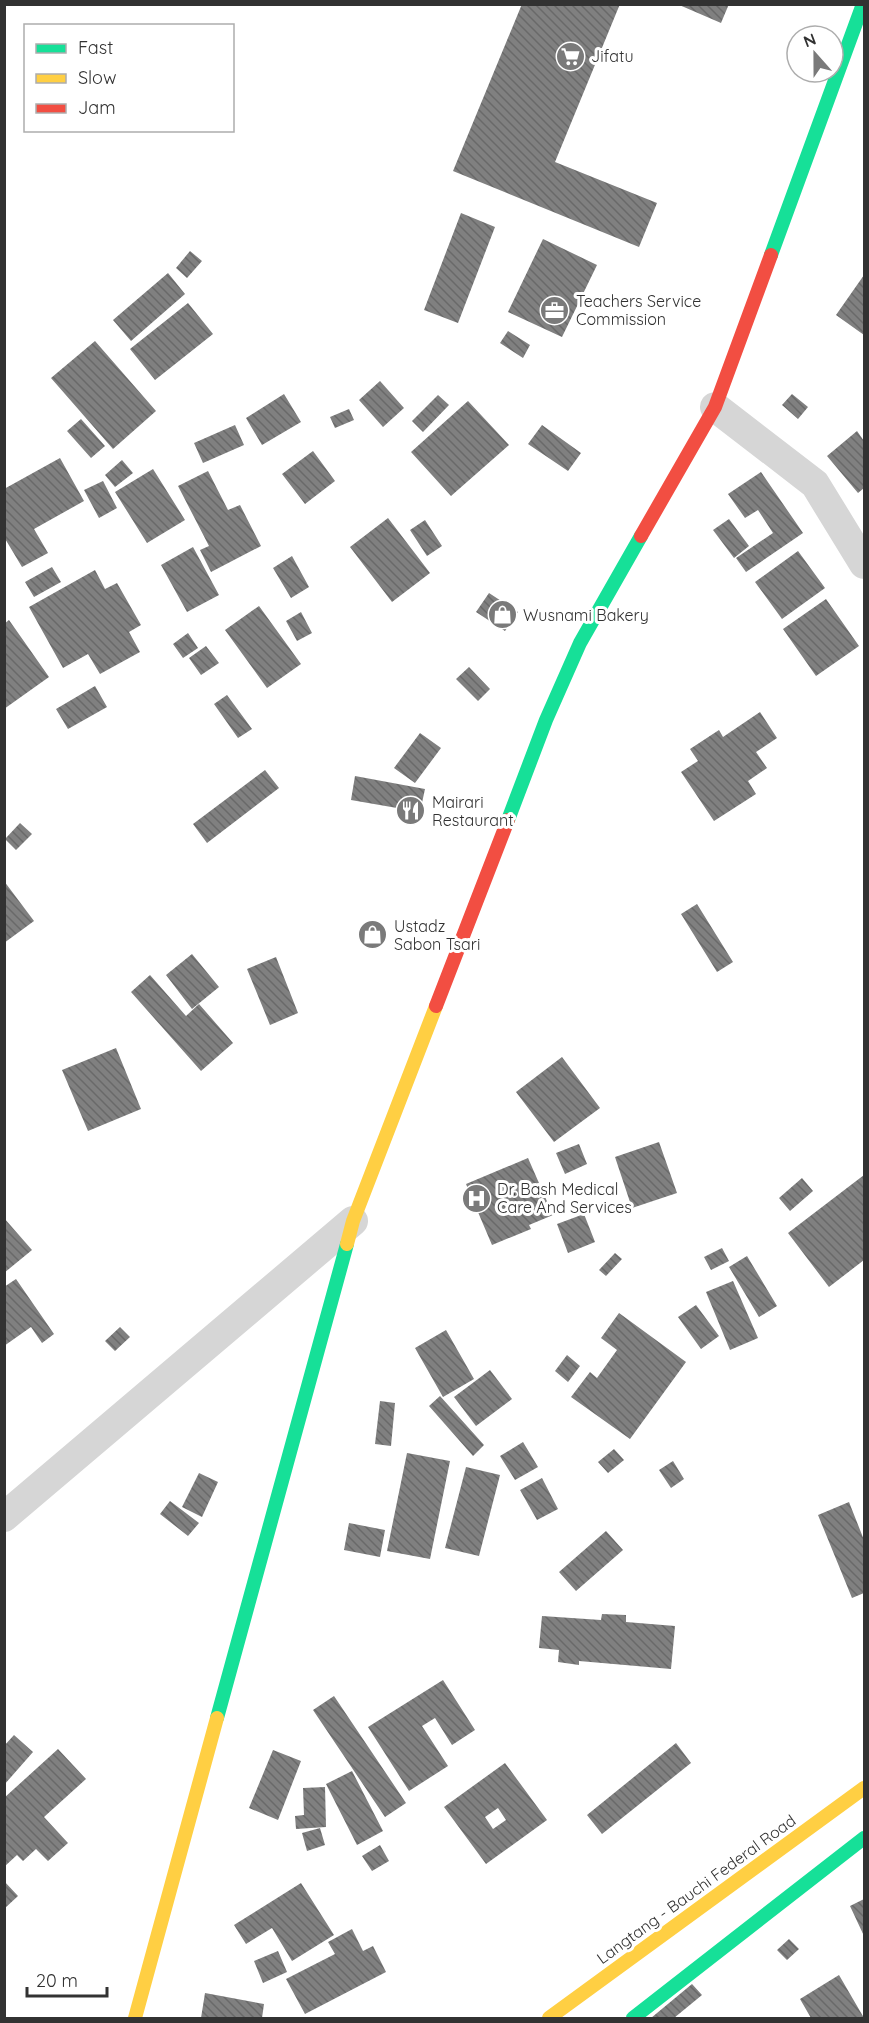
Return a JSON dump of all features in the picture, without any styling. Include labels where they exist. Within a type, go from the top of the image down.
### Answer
[{"type":"street","points":[[135,2019],[353,1221],[546,720],[580,643],[715,407],[863,4]]},
{"type":"street","points":[[715,407],[815,484],[864,564]]},
{"type":"street","points":[[4,1518],[353,1221]]},
{"type":"street","name":"Langtang - Bauchi Federal Road","points":[[549,2019],[864,1788]]},
{"type":"street","points":[[639,2017],[864,1838]]},
{"type":"building","points":[[522,4],[620,4],[555,162],[657,203],[639,247],[453,171]]},
{"type":"building","points":[[677,4],[729,4],[721,23]]},
{"type":"building","points":[[461,213],[495,227],[458,323],[424,310]]},
{"type":"building","points":[[543,239],[597,265],[562,337],[508,312]]},
{"type":"building","points":[[190,251],[202,261],[187,278],[176,268]]},
{"type":"building","points":[[168,273],[185,294],[131,341],[113,320]]},
{"type":"building","points":[[864,275],[864,335],[836,315]]},
{"type":"building","points":[[188,303],[213,334],[155,380],[130,349]]},
{"type":"building","points":[[508,331],[530,345],[523,358],[500,343]]},
{"type":"building","points":[[95,341],[156,411],[113,449],[51,378]]},
{"type":"building","points":[[380,381],[404,408],[383,427],[359,400]]},
{"type":"building","points":[[284,394],[301,422],[262,445],[246,418]]},
{"type":"building","points":[[792,394],[808,407],[798,419],[782,405]]},
{"type":"building","points":[[438,395],[449,405],[423,432],[412,421]]},
{"type":"building","points":[[468,401],[509,445],[451,496],[411,452]]},
{"type":"building","points":[[349,409],[354,420],[335,428],[330,417]]},
{"type":"building","points":[[81,419],[105,446],[91,458],[67,431]]},
{"type":"building","points":[[235,425],[244,445],[203,463],[194,443]]},
{"type":"building","points":[[542,425],[581,453],[568,471],[528,444]]},
{"type":"building","points":[[857,431],[864,441],[864,488],[858,493],[827,456]]},
{"type":"building","points":[[313,451],[335,481],[305,504],[282,474]]},
{"type":"building","points":[[60,458],[84,501],[34,529],[48,553],[22,567],[4,537],[4,489]]},
{"type":"building","points":[[122,460],[133,473],[115,487],[105,475]]},
{"type":"building","points":[[153,469],[185,520],[147,543],[115,492]]},
{"type":"building","points":[[208,471],[228,510],[240,505],[261,546],[211,572],[200,550],[209,546],[178,486]]},
{"type":"building","points":[[761,472],[803,533],[746,572],[736,558],[773,533],[758,510],[745,518],[728,494]]},
{"type":"building","points":[[103,481],[117,508],[99,518],[84,490]]},
{"type":"building","points":[[388,518],[430,573],[392,602],[350,547]]},
{"type":"building","points":[[729,519],[749,546],[734,558],[713,530]]},
{"type":"building","points":[[425,520],[442,546],[427,556],[410,530]]},
{"type":"building","points":[[193,547],[219,595],[187,612],[161,565]]},
{"type":"building","points":[[798,551],[825,588],[782,619],[755,582]]},
{"type":"building","points":[[292,556],[309,587],[291,598],[273,568]]},
{"type":"building","points":[[52,567],[61,582],[34,597],[25,582]]},
{"type":"building","points":[[95,570],[105,589],[117,583],[141,625],[129,632],[140,652],[100,674],[88,654],[63,668],[29,607]]},
{"type":"building","points":[[489,593],[518,612],[505,631],[476,612]]},
{"type":"building","points":[[826,599],[859,646],[816,676],[783,629]]},
{"type":"building","points":[[259,606],[301,664],[267,688],[225,630]]},
{"type":"building","points":[[301,612],[312,633],[297,641],[286,621]]},
{"type":"building","points":[[9,620],[49,677],[4,709],[4,624]]},
{"type":"building","points":[[188,633],[198,648],[183,658],[173,644]]},
{"type":"building","points":[[206,646],[219,663],[201,675],[189,658]]},
{"type":"building","points":[[469,667],[490,689],[478,701],[456,679]]},
{"type":"building","points":[[95,686],[107,707],[68,729],[56,709]]},
{"type":"building","points":[[227,695],[252,729],[238,738],[214,704]]},
{"type":"building","points":[[760,712],[777,738],[756,752],[767,768],[748,781],[756,794],[714,821],[681,772],[698,761],[690,749],[719,730],[723,737]]},
{"type":"building","points":[[420,733],[441,748],[415,783],[394,768]]},
{"type":"building","points":[[265,770],[279,788],[207,843],[193,824]]},
{"type":"building","points":[[355,776],[425,789],[420,812],[351,800]]},
{"type":"building","points":[[20,823],[32,834],[16,850],[5,839]]},
{"type":"building","points":[[4,881],[34,921],[4,943]]},
{"type":"building","points":[[697,904],[733,962],[717,972],[681,914]]},
{"type":"building","points":[[192,954],[219,987],[192,1009],[166,975]]},
{"type":"building","points":[[276,957],[298,1013],[270,1025],[247,969]]},
{"type":"building","points":[[150,975],[186,1016],[199,1004],[233,1043],[201,1071],[131,992]]},
{"type":"building","points":[[116,1048],[141,1109],[88,1131],[62,1070]]},
{"type":"building","points":[[562,1057],[600,1108],[554,1142],[516,1092]]},
{"type":"building","points":[[659,1142],[677,1193],[632,1208],[615,1157]]},
{"type":"building","points":[[579,1144],[587,1164],[565,1174],[556,1153]]},
{"type":"building","points":[[528,1158],[553,1215],[529,1225],[531,1229],[492,1245],[466,1184]]},
{"type":"building","points":[[864,1175],[864,1260],[829,1287],[788,1233]]},
{"type":"building","points":[[802,1178],[813,1191],[790,1211],[779,1198]]},
{"type":"building","points":[[584,1214],[595,1242],[568,1253],[557,1224]]},
{"type":"building","points":[[4,1218],[32,1250],[4,1273]]},
{"type":"building","points":[[722,1248],[729,1261],[711,1270],[704,1257]]},
{"type":"building","points":[[615,1253],[622,1259],[606,1276],[599,1270]]},
{"type":"building","points":[[747,1256],[777,1306],[759,1317],[729,1267]]},
{"type":"building","points":[[16,1279],[54,1334],[42,1343],[31,1327],[4,1346],[4,1287]]},
{"type":"building","points":[[733,1281],[758,1338],[730,1350],[706,1292]]},
{"type":"building","points":[[696,1305],[719,1336],[701,1349],[678,1317]]},
{"type":"building","points":[[619,1313],[686,1362],[630,1439],[571,1397],[590,1372],[597,1378],[617,1350],[601,1338]]},
{"type":"building","points":[[120,1327],[130,1337],[115,1351],[105,1341]]},
{"type":"building","points":[[446,1330],[474,1379],[443,1397],[415,1348]]},
{"type":"building","points":[[567,1355],[580,1366],[568,1382],[555,1371]]},
{"type":"building","points":[[490,1370],[512,1399],[476,1426],[454,1397]]},
{"type":"building","points":[[440,1396],[484,1445],[473,1456],[429,1406]]},
{"type":"building","points":[[380,1401],[395,1403],[391,1446],[375,1444]]},
{"type":"building","points":[[523,1442],[538,1467],[515,1480],[500,1456]]},
{"type":"building","points":[[614,1449],[624,1460],[608,1473],[598,1462]]},
{"type":"building","points":[[407,1453],[450,1461],[430,1559],[387,1551]]},
{"type":"building","points":[[673,1461],[684,1479],[671,1488],[659,1470]]},
{"type":"building","points":[[466,1467],[500,1475],[479,1556],[445,1548]]},
{"type":"building","points":[[199,1473],[218,1482],[202,1517],[182,1507]]},
{"type":"building","points":[[542,1478],[558,1509],[537,1520],[520,1490]]},
{"type":"building","points":[[170,1501],[199,1523],[188,1536],[160,1514]]},
{"type":"building","points":[[849,1502],[864,1540],[864,1593],[852,1598],[818,1515]]},
{"type":"building","points":[[349,1523],[385,1530],[380,1557],[344,1550]]},
{"type":"building","points":[[606,1531],[623,1550],[576,1591],[559,1572]]},
{"type":"building","points":[[602,1614],[626,1615],[626,1622],[675,1626],[671,1669],[579,1661],[579,1665],[558,1662],[559,1650],[539,1648],[542,1616],[601,1620]]},
{"type":"building","points":[[443,1680],[475,1730],[452,1745],[435,1718],[422,1726],[448,1766],[409,1791],[368,1727]]},
{"type":"building","points":[[334,1696],[406,1803],[385,1817],[313,1710]]},
{"type":"building","points":[[14,1735],[33,1752],[4,1785],[4,1746]]},
{"type":"building","points":[[676,1743],[691,1763],[602,1834],[587,1815]]},
{"type":"building","points":[[58,1749],[86,1779],[44,1817],[68,1843],[48,1861],[36,1849],[23,1861],[17,1855],[4,1867],[4,1798]]},
{"type":"building","points":[[273,1750],[301,1761],[278,1820],[249,1808]]},
{"type":"building","points":[[505,1763],[547,1820],[486,1864],[444,1807]],"holes":[[[498,1808],[506,1820],[493,1829],[485,1817]]]},
{"type":"building","points":[[352,1771],[383,1831],[357,1845],[326,1784]]},
{"type":"building","points":[[325,1787],[326,1827],[296,1829],[295,1816],[304,1815],[303,1788]]},
{"type":"building","points":[[320,1828],[325,1845],[307,1851],[302,1833]]},
{"type":"building","points":[[380,1845],[389,1861],[372,1871],[362,1856]]},
{"type":"building","points":[[4,1881],[18,1896],[4,1909]]},
{"type":"building","points":[[301,1883],[334,1935],[292,1961],[272,1928],[246,1944],[234,1925]]},
{"type":"building","points":[[864,1899],[864,1936],[850,1906]]},
{"type":"building","points":[[352,1929],[363,1951],[373,1946],[386,1972],[305,2014],[286,1979],[335,1954],[328,1942]]},
{"type":"building","points":[[789,1939],[799,1949],[787,1960],[777,1950]]},
{"type":"building","points":[[278,1951],[287,1972],[263,1983],[254,1961]]},
{"type":"building","points":[[839,1975],[864,2018],[811,2018],[800,1999]]},
{"type":"building","points":[[692,1984],[702,1995],[674,2018],[651,2018]]},
{"type":"building","points":[[205,1993],[264,2004],[262,2018],[201,2018]]},
{"type":"traffic: fast","points":[[771,255],[863,4]]},
{"type":"traffic: fast","points":[[508,820],[546,720],[580,643],[641,536]]},
{"type":"traffic: fast","points":[[217,1718],[347,1244]]},
{"type":"traffic: fast","points":[[633,2018],[864,1838]]},
{"type":"traffic: slow","points":[[347,1244],[353,1221],[436,1006]]},
{"type":"traffic: slow","points":[[135,2018],[217,1718]]},
{"type":"traffic: slow","points":[[549,2018],[864,1788]]},
{"type":"traffic: jam","points":[[641,536],[715,407],[771,255]]},
{"type":"traffic: jam","points":[[436,1006],[508,820]]},
{"type":"place","name":"Jifatu","points":[[570,56]]},
{"type":"place","name":"Teachers Service Commission","points":[[555,310]]},
{"type":"place","name":"Wusnami Bakery","points":[[502,615]]},
{"type":"place","name":"Mairari Restaurant","points":[[411,811]]},
{"type":"place","name":"Ustadz Sabon Tsari","points":[[373,935]]},
{"type":"place","name":"Dr. Bash Medical Care And Services","points":[[476,1198]]}]
